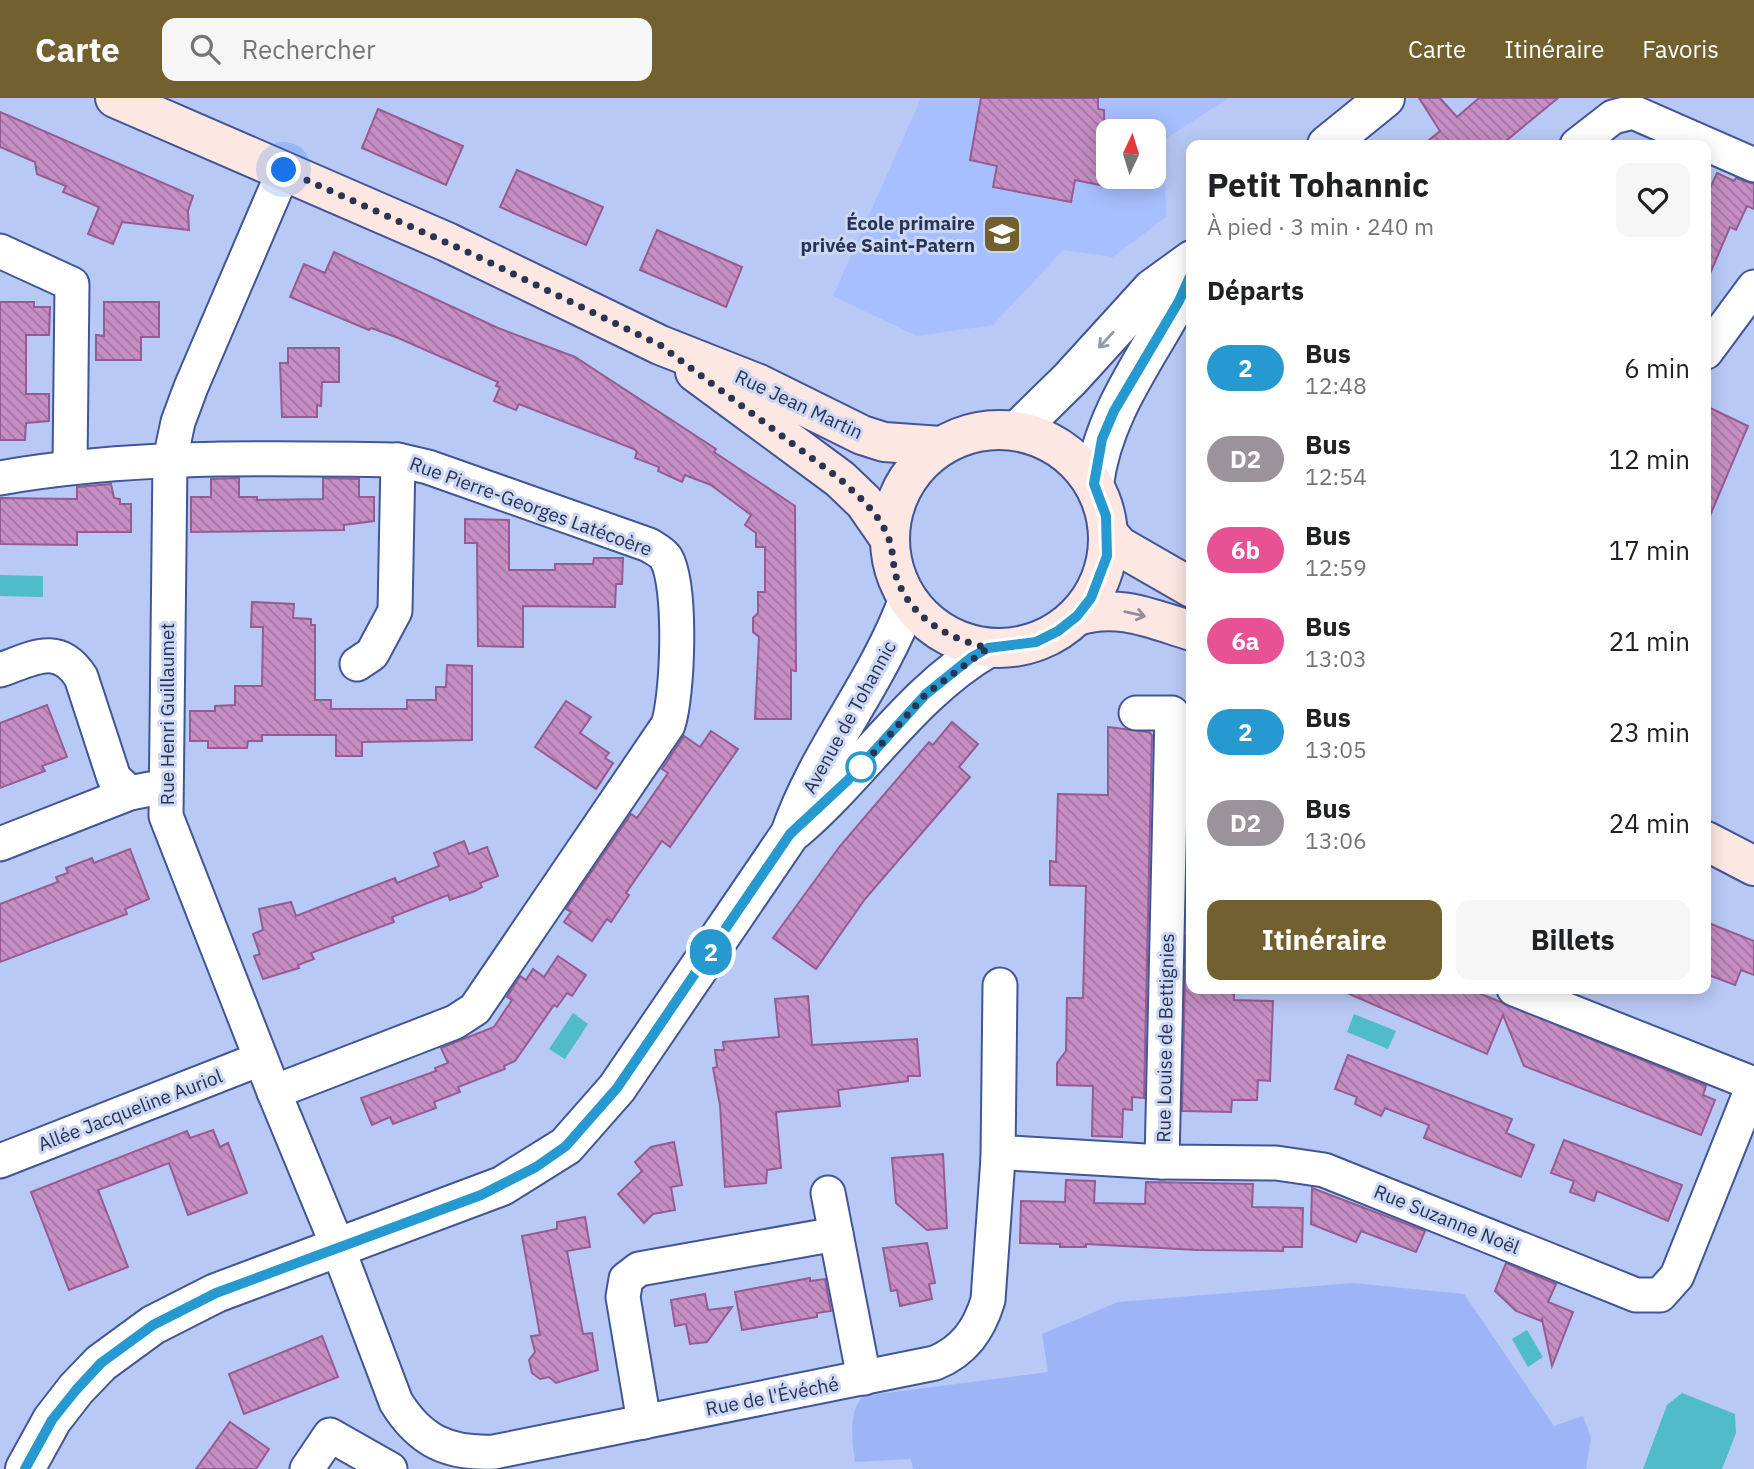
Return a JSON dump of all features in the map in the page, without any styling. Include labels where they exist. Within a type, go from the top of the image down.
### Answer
[{"type":"main road","name":"Rue Jean Martin","points":[[115,98],[460,248],[660,345],[759,384],[862,435],[884,442],[942,446]]},
{"type":"main road","name":"Rue Jean Martin","points":[[660,345],[840,479],[864,502],[889,538]]},
{"type":"main road","points":[[1017,431],[1040,438],[1061,449],[1080,465],[1094,484],[1106,516],[1107,556],[1101,578],[1077,616],[1058,631],[1036,642],[988,648],[965,643],[943,633],[924,618],[908,600],[898,581],[889,538],[893,511],[903,485],[920,463],[942,446],[978,432],[1017,431]]},
{"type":"main road","points":[[1108,533],[1119,546],[1186,584]]},
{"type":"main road","points":[[1077,616],[1099,609],[1119,610],[1186,629]]},
{"type":"main road","points":[[1711,840],[1754,853]]},
{"type":"main road","points":[[1711,842],[1754,866]]},
{"type":"street","points":[[1333,140],[1385,98]]},
{"type":"street","points":[[1583,140],[1613,117],[1633,112],[1697,140]]},
{"type":"street","points":[[1711,146],[1754,165]]},
{"type":"street","name":"Rue Henri Guillaumet","points":[[284,170],[191,387],[178,422],[170,460],[166,816],[260,1059],[338,1247]]},
{"type":"street","points":[[0,251],[72,284],[70,466]]},
{"type":"street","points":[[1017,431],[1070,379],[1152,289],[1186,264]]},
{"type":"street","points":[[1094,484],[1102,439],[1114,411],[1186,285]]},
{"type":"street","points":[[1711,345],[1754,286]]},
{"type":"street","name":"Rue Pierre-Georges Latécoère","points":[[0,478],[70,466],[145,464],[197,457],[398,460],[428,467],[658,551],[666,558],[674,582],[674,709],[668,725],[475,1009],[456,1022],[274,1093]]},
{"type":"street","points":[[357,664],[372,654],[395,611],[398,460]]},
{"type":"street","name":"Avenue de Tohannic","points":[[790,834],[805,792],[894,638],[908,600]]},
{"type":"street","name":"Avenue de Tohannic","points":[[25,1469],[52,1420],[68,1399],[101,1363],[125,1343],[216,1293],[460,1204],[502,1186],[566,1146],[617,1088],[790,834],[848,780],[926,694],[988,648]]},
{"type":"street","points":[[0,670],[41,655],[59,656],[73,664],[81,677],[114,778],[130,793]]},
{"type":"street","name":"Rue Louise de Bettignies","points":[[1136,713],[1172,713],[1180,913],[1162,1162]]},
{"type":"street","points":[[0,844],[130,793],[166,786]]},
{"type":"street","name":"Rue de l'Évéché","points":[[338,1247],[396,1402],[409,1423],[449,1459],[935,1363],[964,1347],[974,1334],[988,1300],[998,1158],[1000,985]]},
{"type":"street","points":[[1527,994],[1754,1084]]},
{"type":"street","name":"Allée Jacqueline Auriol","points":[[0,1161],[260,1059]]},
{"type":"street","name":"Rue Suzanne Noël","points":[[998,1158],[1010,1153],[1162,1162],[1276,1163],[1324,1170],[1636,1295],[1660,1295],[1677,1276],[1754,1084]]},
{"type":"street","points":[[828,1193],[864,1378]]},
{"type":"street","points":[[644,1422],[623,1297],[626,1279],[639,1269],[836,1234]]},
{"type":"street","points":[[307,1469],[330,1435],[390,1469]]},
{"type":"shaded area","name":"École primaire privée Saint-Patern","points":[[921,98],[1228,98],[1166,139],[1166,119],[1096,119],[1096,189],[1165,189],[1166,217],[1113,257],[1063,250],[993,325],[917,336],[833,296]]},
{"type":"shaded area","points":[[0,575],[43,576],[43,597],[0,596]]},
{"type":"shaded area","points":[[573,1013],[588,1024],[565,1059],[549,1049]]},
{"type":"shaded area","points":[[1354,1014],[1396,1031],[1388,1049],[1347,1032]]},
{"type":"shaded area","points":[[1353,1283],[1464,1294],[1554,1426],[1583,1416],[1591,1438],[1586,1469],[913,1469],[911,1459],[855,1462],[853,1419],[863,1396],[1048,1372],[1042,1334],[1118,1302]]},
{"type":"shaded area","points":[[1527,1330],[1543,1357],[1528,1367],[1512,1339]]},
{"type":"shaded area","points":[[1682,1393],[1735,1414],[1736,1433],[1722,1469],[1643,1469],[1667,1405]]},
{"type":"building","points":[[981,98],[1098,98],[1098,109],[1104,110],[1104,119],[1096,119],[1096,184],[1075,180],[1071,202],[993,187],[997,166],[970,160]]},
{"type":"building","points":[[1419,98],[1440,98],[1457,117],[1479,98],[1558,98],[1507,140],[1429,140],[1440,131]]},
{"type":"building","points":[[378,109],[463,146],[446,185],[362,148]]},
{"type":"building","points":[[0,112],[193,196],[188,211],[189,230],[122,222],[113,244],[88,234],[99,207],[63,192],[66,186],[37,174],[35,162],[0,147]]},
{"type":"building","points":[[517,170],[603,207],[586,245],[500,207]]},
{"type":"building","points":[[1717,173],[1734,181],[1736,178],[1754,184],[1754,209],[1747,206],[1736,230],[1730,227],[1711,271],[1711,186]]},
{"type":"building","points":[[657,230],[742,267],[726,307],[640,270]]},
{"type":"building","points":[[334,252],[498,328],[575,357],[716,449],[714,452],[795,506],[796,671],[791,670],[791,719],[755,719],[759,637],[753,632],[753,618],[758,613],[758,592],[765,592],[765,547],[756,547],[756,533],[745,525],[751,515],[711,485],[685,475],[682,482],[658,471],[659,467],[635,458],[637,452],[634,449],[519,404],[516,410],[494,401],[500,387],[496,386],[498,382],[396,337],[371,328],[369,330],[290,297],[304,264],[325,273]]},
{"type":"building","points":[[0,302],[34,302],[34,307],[50,307],[49,335],[26,335],[26,394],[49,394],[49,421],[26,423],[25,440],[0,440]]},
{"type":"building","points":[[104,302],[159,302],[159,337],[141,337],[141,360],[96,360],[96,335],[104,336]]},
{"type":"building","points":[[288,348],[339,348],[339,382],[322,382],[321,406],[317,405],[317,417],[282,417],[280,363],[288,363]]},
{"type":"building","points":[[1711,408],[1748,426],[1711,513]]},
{"type":"building","points":[[239,478],[239,497],[257,497],[257,500],[323,499],[323,478],[359,479],[359,497],[374,497],[374,521],[344,525],[344,530],[191,532],[191,497],[211,497],[211,479]]},
{"type":"building","points":[[111,484],[114,498],[120,499],[120,504],[131,504],[131,532],[77,532],[77,545],[0,544],[0,498],[77,499],[77,487]]},
{"type":"building","points":[[465,519],[509,520],[509,570],[555,570],[555,564],[593,564],[594,558],[623,558],[622,584],[616,584],[615,607],[523,606],[523,647],[478,646],[477,543],[465,543]]},
{"type":"building","points":[[252,602],[294,604],[293,618],[311,619],[311,625],[315,625],[315,700],[331,700],[331,709],[407,709],[407,700],[436,700],[436,687],[446,687],[447,665],[472,666],[472,740],[362,742],[362,756],[336,756],[336,735],[262,735],[262,741],[248,741],[247,748],[208,748],[208,741],[190,741],[190,711],[215,711],[215,706],[235,705],[235,686],[262,686],[263,627],[251,627]]},
{"type":"building","points":[[566,701],[591,717],[580,733],[609,753],[605,758],[613,763],[596,789],[535,747]]},
{"type":"building","points":[[47,705],[67,757],[42,766],[45,771],[0,788],[0,723]]},
{"type":"building","points":[[952,722],[978,744],[959,767],[970,777],[865,899],[816,969],[773,938],[840,846],[929,742],[933,745]]},
{"type":"building","points":[[1108,727],[1149,732],[1152,735],[1144,1098],[1132,1097],[1132,1110],[1123,1109],[1122,1137],[1092,1136],[1093,1086],[1057,1085],[1057,1063],[1066,1051],[1067,998],[1083,998],[1086,886],[1050,885],[1050,861],[1056,862],[1058,794],[1108,795]]},
{"type":"building","points":[[711,731],[738,749],[670,847],[662,841],[626,893],[629,895],[611,922],[607,919],[592,941],[564,922],[571,912],[566,909],[631,814],[637,818],[668,773],[662,769],[684,736],[700,747]]},
{"type":"building","points":[[464,841],[469,854],[487,847],[498,876],[480,883],[482,887],[475,891],[450,900],[448,895],[392,917],[394,922],[311,953],[314,959],[298,965],[299,968],[263,979],[254,956],[260,954],[253,934],[263,930],[259,909],[291,902],[296,916],[395,878],[397,883],[439,866],[434,853]]},
{"type":"building","points":[[130,849],[149,899],[125,909],[127,914],[0,962],[0,904],[58,882],[56,877],[68,873],[66,868],[92,858],[94,863]]},
{"type":"building","points":[[1711,924],[1754,941],[1754,975],[1741,970],[1735,985],[1711,976]]},
{"type":"building","points":[[1186,936],[1186,994],[1234,994],[1234,1000],[1273,1001],[1270,1081],[1258,1080],[1257,1100],[1232,1100],[1231,1112],[1182,1111]]},
{"type":"building","points":[[558,956],[586,975],[572,996],[567,993],[557,1007],[554,1005],[515,1061],[504,1066],[505,1069],[458,1087],[460,1092],[434,1102],[436,1108],[393,1124],[390,1117],[372,1125],[361,1098],[436,1071],[435,1068],[448,1063],[441,1048],[494,1027],[512,1000],[507,997],[520,976],[526,980],[533,969],[544,977]]},
{"type":"building","points":[[1349,994],[1481,994],[1706,1086],[1703,1095],[1715,1100],[1701,1135],[1524,1066],[1503,1015],[1487,1054]]},
{"type":"building","points":[[808,996],[812,1045],[917,1039],[920,1076],[908,1076],[908,1081],[838,1090],[840,1106],[776,1112],[781,1168],[767,1170],[766,1183],[725,1187],[720,1105],[713,1068],[717,1067],[715,1050],[724,1050],[723,1042],[779,1037],[775,999]]},
{"type":"building","points":[[1348,1055],[1512,1119],[1506,1133],[1534,1145],[1521,1177],[1424,1138],[1429,1125],[1385,1108],[1381,1116],[1355,1104],[1357,1097],[1335,1089]]},
{"type":"building","points":[[213,1130],[220,1147],[228,1143],[247,1193],[188,1215],[169,1163],[98,1190],[128,1267],[69,1290],[31,1192],[187,1131],[190,1138]]},
{"type":"building","points":[[1564,1140],[1682,1185],[1668,1221],[1597,1191],[1594,1201],[1570,1192],[1574,1181],[1551,1173]]},
{"type":"building","points":[[674,1142],[682,1185],[671,1187],[675,1210],[653,1214],[644,1223],[618,1194],[642,1171],[635,1162],[651,1147]]},
{"type":"building","points":[[943,1154],[947,1228],[927,1230],[896,1203],[892,1158]]},
{"type":"building","points":[[1066,1180],[1095,1181],[1094,1203],[1145,1204],[1146,1182],[1253,1184],[1252,1207],[1303,1208],[1302,1247],[1283,1247],[1283,1251],[1198,1250],[1086,1244],[1086,1247],[1060,1247],[1060,1244],[1020,1243],[1021,1201],[1065,1202]]},
{"type":"building","points":[[1312,1188],[1425,1231],[1416,1252],[1361,1231],[1356,1242],[1311,1224]]},
{"type":"building","points":[[585,1217],[590,1247],[567,1251],[583,1334],[592,1333],[598,1370],[556,1383],[549,1377],[540,1379],[532,1373],[529,1360],[535,1352],[531,1336],[540,1335],[522,1236],[557,1229],[557,1222]]},
{"type":"building","points":[[927,1243],[935,1283],[929,1284],[932,1299],[900,1306],[897,1290],[891,1291],[883,1248]]},
{"type":"building","points":[[1506,1263],[1556,1284],[1548,1302],[1573,1312],[1552,1366],[1542,1319],[1541,1321],[1516,1311],[1495,1291]]},
{"type":"building","points":[[810,1278],[810,1281],[825,1279],[831,1311],[817,1313],[817,1317],[742,1330],[735,1292]]},
{"type":"building","points":[[705,1294],[708,1310],[732,1307],[707,1342],[690,1344],[686,1324],[675,1326],[671,1300]]},
{"type":"building","points":[[322,1336],[338,1377],[244,1414],[229,1374]]},
{"type":"building","points":[[230,1422],[269,1449],[256,1469],[196,1469]]},
{"type":"bus line","name":"2","points":[[25,1469],[52,1420],[76,1390],[101,1363],[153,1325],[216,1293],[396,1224],[460,1204],[502,1186],[566,1146],[617,1088],[790,834],[821,808],[926,694],[972,657],[988,648],[1013,647],[1036,642],[1058,631],[1077,616],[1091,598],[1101,578],[1107,556],[1106,516],[1094,484],[1102,439],[1114,411],[1186,285]]},
{"type":"place","name":"École primaire privée Saint-Patern","points":[[1002,234]]},
{"type":"route","points":[[284,170],[472,254],[660,345],[770,430],[840,479],[864,502],[889,538],[891,560],[908,600],[924,618],[943,633],[965,643],[988,648],[972,657],[926,694],[861,767]]}]
